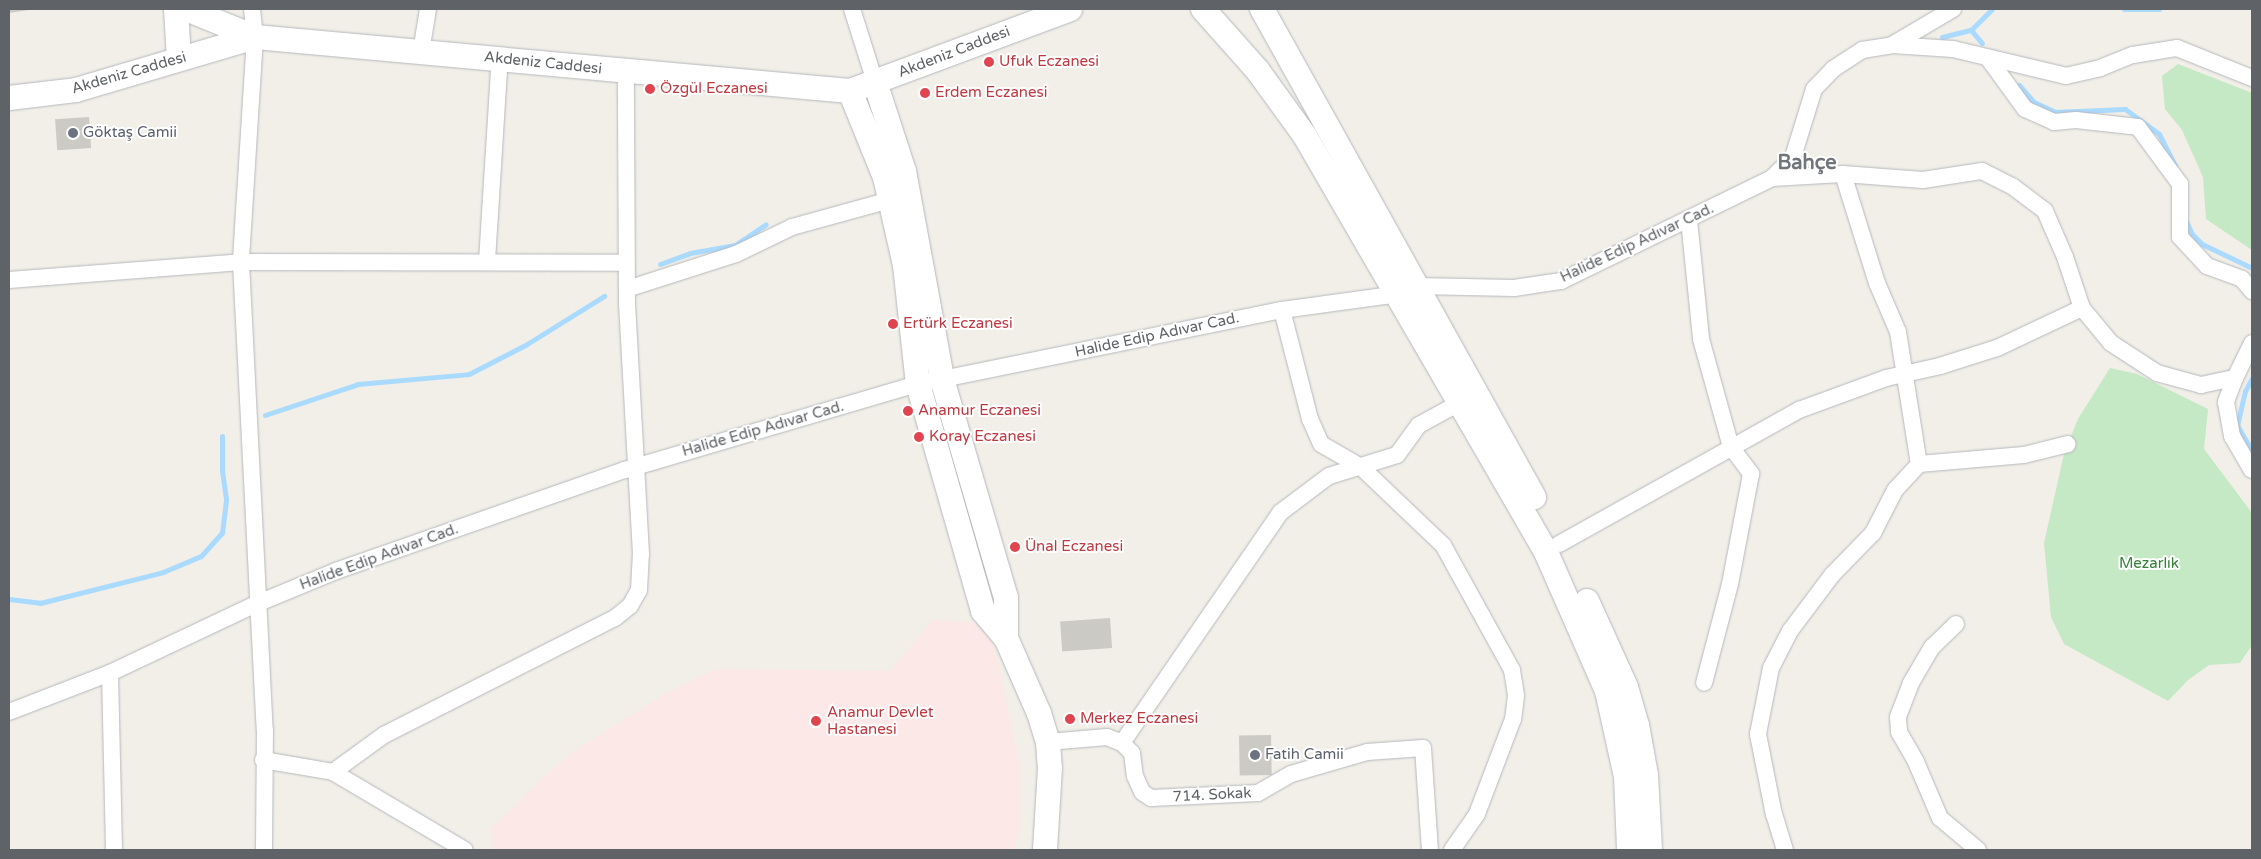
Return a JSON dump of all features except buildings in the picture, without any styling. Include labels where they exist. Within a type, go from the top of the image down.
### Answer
[{"type":"street","points":[[176,9],[178,59]]},
{"type":"street","points":[[186,9],[255,37]]},
{"type":"street","points":[[252,9],[255,37],[242,262],[256,604],[264,730],[264,850]]},
{"type":"street","points":[[421,52],[428,9]]},
{"type":"street","points":[[852,9],[904,171],[942,379],[1006,598],[1006,638]]},
{"type":"street","name":"Akdeniz Caddesi","points":[[9,98],[76,90],[255,37],[500,57],[626,71],[850,91],[1070,9]]},
{"type":"street","points":[[1203,9],[1258,71],[1305,136],[1408,290],[1559,544],[1630,702],[1646,775],[1650,850]]},
{"type":"street","points":[[1262,9],[1408,290],[1461,402],[1546,552],[1607,691],[1626,777],[1630,850]]},
{"type":"street","points":[[1892,45],[1953,9]]},
{"type":"street","name":"Halide Edip Adıvar Cad.","points":[[9,712],[110,673],[256,604],[336,571],[636,466],[918,384],[1282,310],[1408,290],[1514,288],[1561,281],[1772,178],[1792,157],[1814,89],[1833,69],[1862,50],[1892,45],[1953,49],[2066,76],[2100,68],[2133,55],[2177,48],[2252,78]]},
{"type":"street","points":[[487,261],[500,57]]},
{"type":"street","points":[[1988,58],[2025,109],[2054,122],[2076,120],[2138,127],[2180,184],[2180,237],[2207,266],[2242,279],[2252,291]]},
{"type":"street","points":[[333,772],[384,735],[615,618],[630,606],[639,590],[641,554],[626,263],[626,71]]},
{"type":"street","points":[[850,91],[885,177],[905,265],[918,384],[982,611],[1006,638],[1039,713],[1048,742],[1050,768],[1045,850]]},
{"type":"street","points":[[1772,178],[1842,174],[1923,180],[1982,172],[2012,186],[2045,211],[2065,257],[2082,308],[2111,343],[2157,373],[2201,385],[2235,378]]},
{"type":"street","points":[[1842,174],[1876,283],[1898,332],[1919,464]]},
{"type":"street","points":[[627,289],[736,254],[792,227],[890,200]]},
{"type":"street","points":[[1689,220],[1701,339],[1731,447],[1751,474],[1730,584],[1704,683]]},
{"type":"street","points":[[9,280],[242,262],[487,261],[626,263]]},
{"type":"street","points":[[1559,544],[1799,410],[1906,374],[1997,348],[2082,308]]},
{"type":"street","points":[[1282,310],[1310,419],[1321,444],[1362,467],[1443,545],[1512,670],[1516,696],[1514,720],[1477,814],[1452,850]]},
{"type":"street","points":[[2252,343],[2226,402],[2232,436],[2252,470]]},
{"type":"street","points":[[1048,742],[1107,738],[1122,743],[1281,512],[1328,476],[1397,455],[1419,425],[1461,402]]},
{"type":"street","points":[[1785,850],[1774,815],[1758,734],[1770,668],[1790,631],[1832,575],[1873,534],[1895,490],[1919,464],[2024,456],[2068,444]]},
{"type":"street","points":[[1956,624],[1932,647],[1911,682],[1898,717],[1899,732],[1916,762],[1940,818],[1978,850]]},
{"type":"street","points":[[110,673],[114,850]]},
{"type":"street","name":"714. Sokak","points":[[1122,743],[1132,753],[1135,776],[1142,792],[1151,798],[1258,793],[1291,774],[1366,752],[1423,748],[1430,850]]},
{"type":"street","points":[[263,760],[333,772],[465,850]]},
{"type":"shaded area","name":"Anamur Devlet Hastanesi","points":[[933,619],[985,624],[997,658],[1020,767],[1020,825],[1014,850],[492,850],[491,829],[545,776],[574,751],[668,692],[716,669],[890,671]]},
{"type":"green space","points":[[2178,64],[2252,93],[2252,250],[2206,219],[2203,177],[2182,130],[2165,109],[2162,76]]},
{"type":"green space","name":"Mezarlık","points":[[2110,368],[2137,374],[2208,409],[2204,449],[2252,513],[2252,645],[2240,663],[2209,665],[2188,680],[2168,701],[2064,644],[2051,617],[2044,543],[2064,454],[2078,419]]},
{"type":"waterway","points":[[1942,37],[1971,30],[1992,9]]},
{"type":"waterway","points":[[2124,9],[2159,9]]},
{"type":"waterway","points":[[1971,30],[1982,43]]},
{"type":"waterway","points":[[2019,85],[2034,102],[2055,112],[2125,109],[2159,134],[2175,166]]},
{"type":"waterway","points":[[2186,221],[2192,234],[2202,244],[2252,268]]},
{"type":"waterway","points":[[660,264],[690,253],[735,245],[766,224]]},
{"type":"waterway","points":[[265,415],[358,384],[469,374],[527,344],[604,296]]},
{"type":"waterway","points":[[2252,378],[2245,391],[2237,425],[2252,451]]},
{"type":"waterway","points":[[9,599],[40,603],[163,572],[201,556],[222,533],[226,499],[222,471],[222,436]]},
{"type":"place","name":"Ufuk Eczanesi","points":[[989,62]]},
{"type":"place","name":"Özgül Eczanesi","points":[[650,89]]},
{"type":"place","name":"Erdem Eczanesi","points":[[925,93]]},
{"type":"place","name":"Göktaş Camii","points":[[73,133]]},
{"type":"place","name":"Ertürk Eczanesi","points":[[893,324]]},
{"type":"place","name":"Anamur Eczanesi","points":[[908,411]]},
{"type":"place","name":"Koray Eczanesi","points":[[919,437]]},
{"type":"place","name":"Ünal Eczanesi","points":[[1015,547]]},
{"type":"place","name":"Merkez Eczanesi","points":[[1070,719]]},
{"type":"place","name":"Anamur Devlet Hastanesi","points":[[816,721]]},
{"type":"place","name":"Fatih Camii","points":[[1255,755]]},
{"type":"district","name":"Bahçe","points":[[1807,163]]}]
